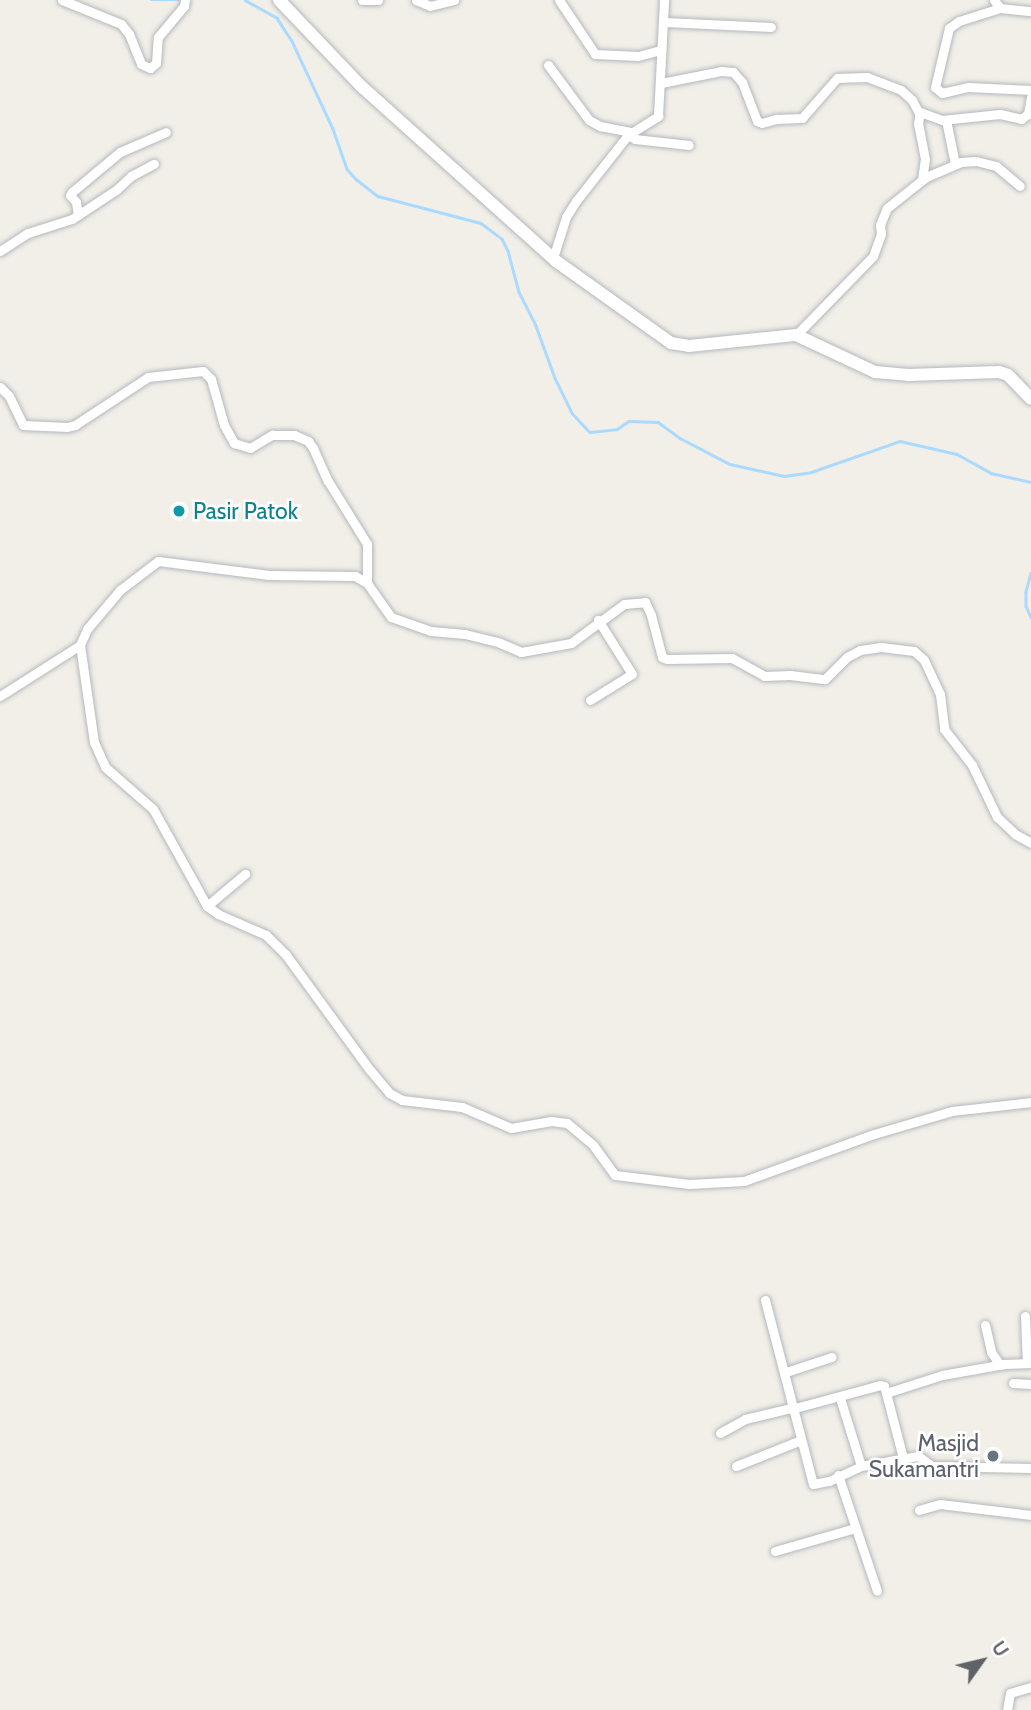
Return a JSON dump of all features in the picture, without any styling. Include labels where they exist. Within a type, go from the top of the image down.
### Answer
[{"type":"street","points":[[62,0],[121,24],[129,34],[141,64],[150,68],[156,63],[158,37],[185,2]]},
{"type":"street","points":[[279,0],[361,86],[552,258],[671,343],[689,346],[796,335],[875,372],[908,375],[999,372],[1008,375],[1031,399]]},
{"type":"street","points":[[362,0],[378,0]]},
{"type":"street","points":[[416,0],[430,6],[454,0]]},
{"type":"street","points":[[559,0],[595,54],[638,56],[661,50]]},
{"type":"street","points":[[552,258],[566,217],[629,134],[659,116],[664,0]]},
{"type":"street","points":[[1031,11],[997,4],[948,28],[935,87],[942,93],[968,87],[1031,90]]},
{"type":"street","points":[[665,22],[771,27]]},
{"type":"street","points":[[548,65],[589,120],[600,126],[656,143],[689,145]]},
{"type":"street","points":[[662,83],[721,71],[733,72],[742,82],[757,121],[762,123],[776,119],[802,118],[837,78],[867,77],[901,90],[912,100],[919,113],[919,133],[925,154],[922,180]]},
{"type":"street","points":[[919,113],[924,111],[938,120],[999,114],[1021,119],[1028,114],[1031,97]]},
{"type":"street","points":[[946,120],[955,164]]},
{"type":"street","points":[[78,215],[76,202],[71,194],[120,152],[166,132]]},
{"type":"street","points":[[796,335],[837,289],[867,264],[878,247],[880,225],[887,208],[922,180],[955,164],[976,161],[989,163],[1020,186]]},
{"type":"street","points":[[0,251],[23,236],[59,225],[78,215],[116,190],[131,176],[154,164]]},
{"type":"street","points":[[0,387],[9,396],[23,425],[67,427],[75,425],[148,377],[203,371],[211,379],[224,425],[234,443],[248,449],[272,435],[294,435],[308,441],[328,481],[367,544],[366,583]]},
{"type":"street","points":[[0,696],[79,645],[87,629],[120,590],[158,561],[269,575],[355,576],[366,583],[391,617],[431,631],[465,634],[500,643],[521,652],[571,642],[598,620],[624,604],[645,602],[662,657],[732,658],[764,676],[790,675],[825,680],[847,657],[860,650],[881,647],[914,651],[924,660],[940,694],[944,729],[971,765],[997,817],[1014,834],[1031,843]]},
{"type":"street","points":[[590,700],[632,674],[598,620]]},
{"type":"street","points":[[79,645],[94,742],[104,767],[153,809],[207,906],[218,914],[265,935],[286,955],[346,1041],[389,1093],[402,1100],[462,1107],[511,1128],[551,1121],[567,1123],[593,1145],[615,1175],[689,1184],[744,1181],[874,1134],[952,1111],[1031,1102]]},
{"type":"street","points":[[207,906],[245,874]]},
{"type":"street","points":[[765,1300],[786,1372],[813,1484],[829,1481],[861,1466],[918,1456],[932,1466],[1031,1468]]},
{"type":"street","points":[[886,1393],[942,1375],[1000,1364],[1029,1363],[1025,1316]]},
{"type":"street","points":[[985,1325],[991,1352],[1000,1364]]},
{"type":"street","points":[[786,1372],[832,1357]]},
{"type":"street","points":[[1013,1383],[1031,1384]]},
{"type":"street","points":[[720,1433],[745,1419],[840,1398],[880,1385],[884,1386],[903,1458]]},
{"type":"street","points":[[840,1398],[861,1466]]},
{"type":"street","points":[[736,1466],[801,1440]]},
{"type":"street","points":[[838,1475],[877,1591]]},
{"type":"street","points":[[919,1510],[940,1504],[1031,1515]]},
{"type":"street","points":[[775,1551],[855,1528]]},
{"type":"street","points":[[1007,1710],[1010,1693],[1031,1687]]},
{"type":"waterway","points":[[151,0],[183,0]]},
{"type":"waterway","points":[[245,0],[277,18],[292,41],[333,129],[347,169],[356,179],[378,196],[481,223],[502,239],[519,292],[536,326],[555,378],[572,413],[590,432],[617,429],[629,421],[658,422],[680,438],[730,464],[784,476],[811,472],[900,441],[957,454],[991,473],[1031,482]]},
{"type":"waterway","points":[[1031,573],[1026,592],[1026,606],[1031,617]]},
{"type":"place","name":"Pasir Patok","points":[[179,511]]},
{"type":"place","name":"Masjid Sukamantri","points":[[993,1456]]}]
